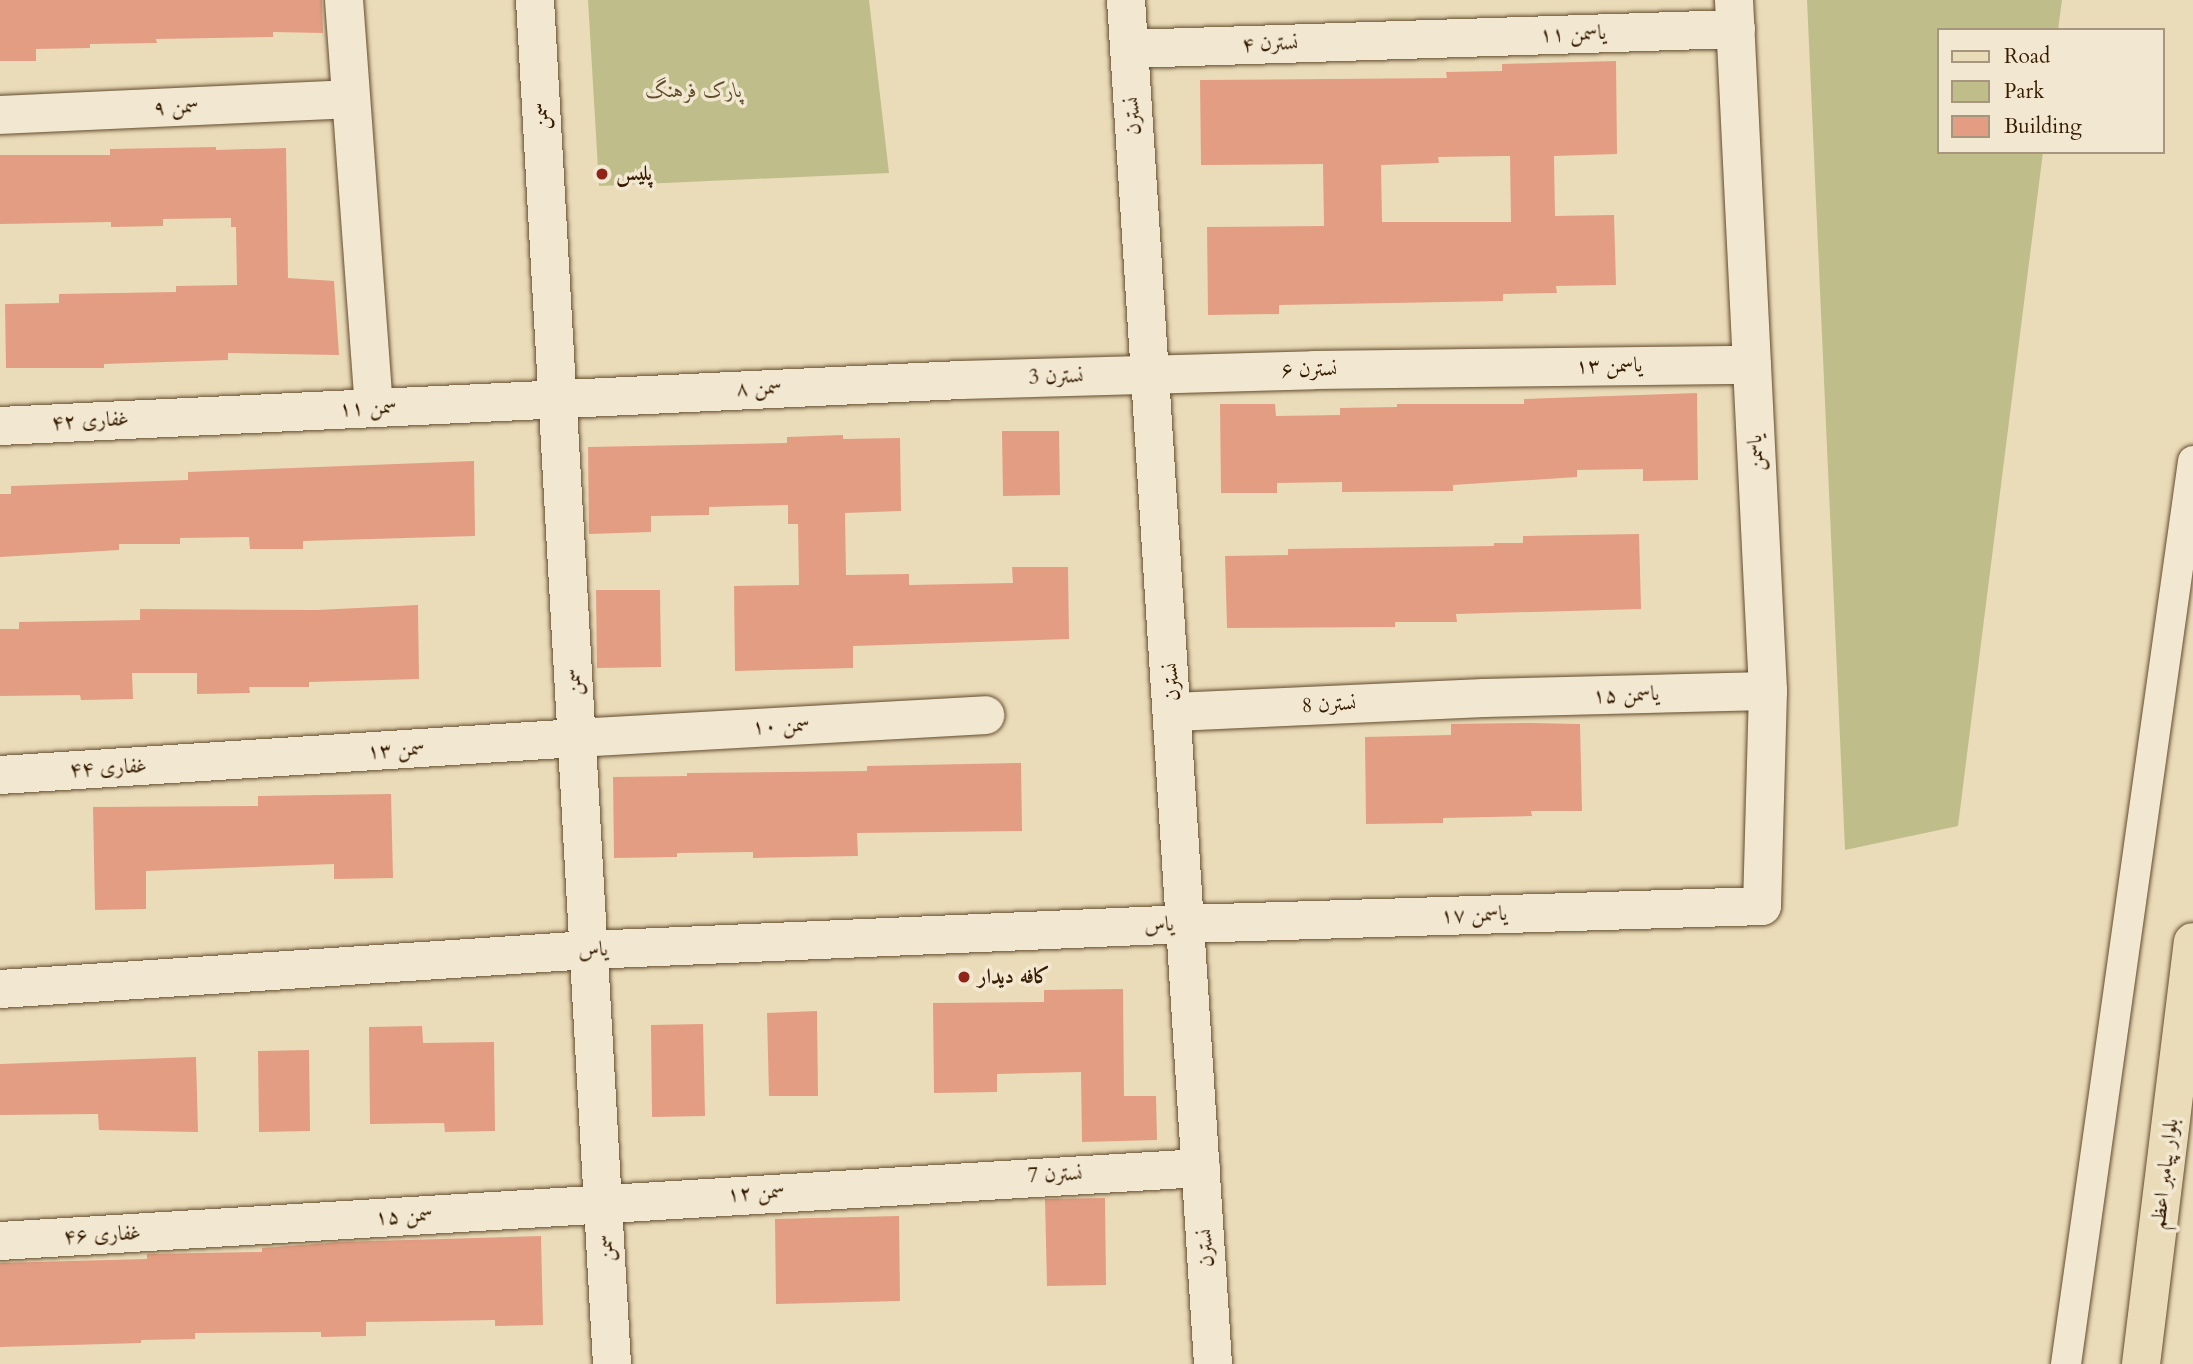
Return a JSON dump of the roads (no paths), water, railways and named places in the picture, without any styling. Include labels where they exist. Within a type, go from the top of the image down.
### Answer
[{"type":"main road","name":"بلوار پیامبر اعظم","points":[[2141,1364],[2193,942]]},
{"type":"street","points":[[344,0],[374,408]]},
{"type":"street","name":"سمن","points":[[535,0],[612,1364]]},
{"type":"street","name":"نسترن","points":[[1126,0],[1174,712],[1213,1364]]},
{"type":"street","name":"یاسمن ۱۱","points":[[1411,39],[1735,14]]},
{"type":"street","name":"یاسمن","points":[[1735,14],[1768,691],[1762,906]]},
{"type":"street","name":"نسترن ۴","points":[[1129,49],[1411,39]]},
{"type":"street","name":"سمن ۹","points":[[0,115],[351,99]]},
{"type":"street","name":"یاسمن ۱۳","points":[[1467,368],[1752,365]]},
{"type":"street","name":"نسترن ۶","points":[[1152,374],[1467,368]]},
{"type":"street","name":"نسترن 3","points":[[961,380],[1152,374]]},
{"type":"street","name":"سمن ۸","points":[[557,397],[961,380]]},
{"type":"street","name":"سمن ۱۱","points":[[179,416],[557,397]]},
{"type":"street","name":"غفاری ۴۲","points":[[0,426],[179,416]]},
{"type":"street","points":[[2066,1364],[2193,461]]},
{"type":"street","name":"یاسمن ۱۵","points":[[1484,698],[1768,691]]},
{"type":"street","name":"نسترن 8","points":[[1174,712],[1484,698]]},
{"type":"street","name":"سمن ۱۰","points":[[577,737],[985,715]]},
{"type":"street","name":"سمن ۱۳","points":[[215,762],[577,737]]},
{"type":"street","name":"غفاری ۴۴","points":[[0,775],[215,762]]},
{"type":"street","name":"یاسمن ۱۷","points":[[1187,924],[1762,906]]},
{"type":"street","name":"یاس","points":[[0,989],[589,950],[1187,924]]},
{"type":"street","name":"نسترن 7","points":[[909,1183],[1201,1168]]},
{"type":"street","name":"سمن ۱۲","points":[[603,1203],[909,1183]]},
{"type":"street","name":"سمن ۱۵","points":[[205,1229],[603,1203]]},
{"type":"street","name":"غفاری ۴۶","points":[[0,1241],[205,1229]]},
{"type":"place","name":"پلیس","points":[[602,174]]},
{"type":"place","name":"کافه دیدار","points":[[964,977]]},
{"type":"park label","name":"پارک فرهنگ","points":[[694,91]]}]
